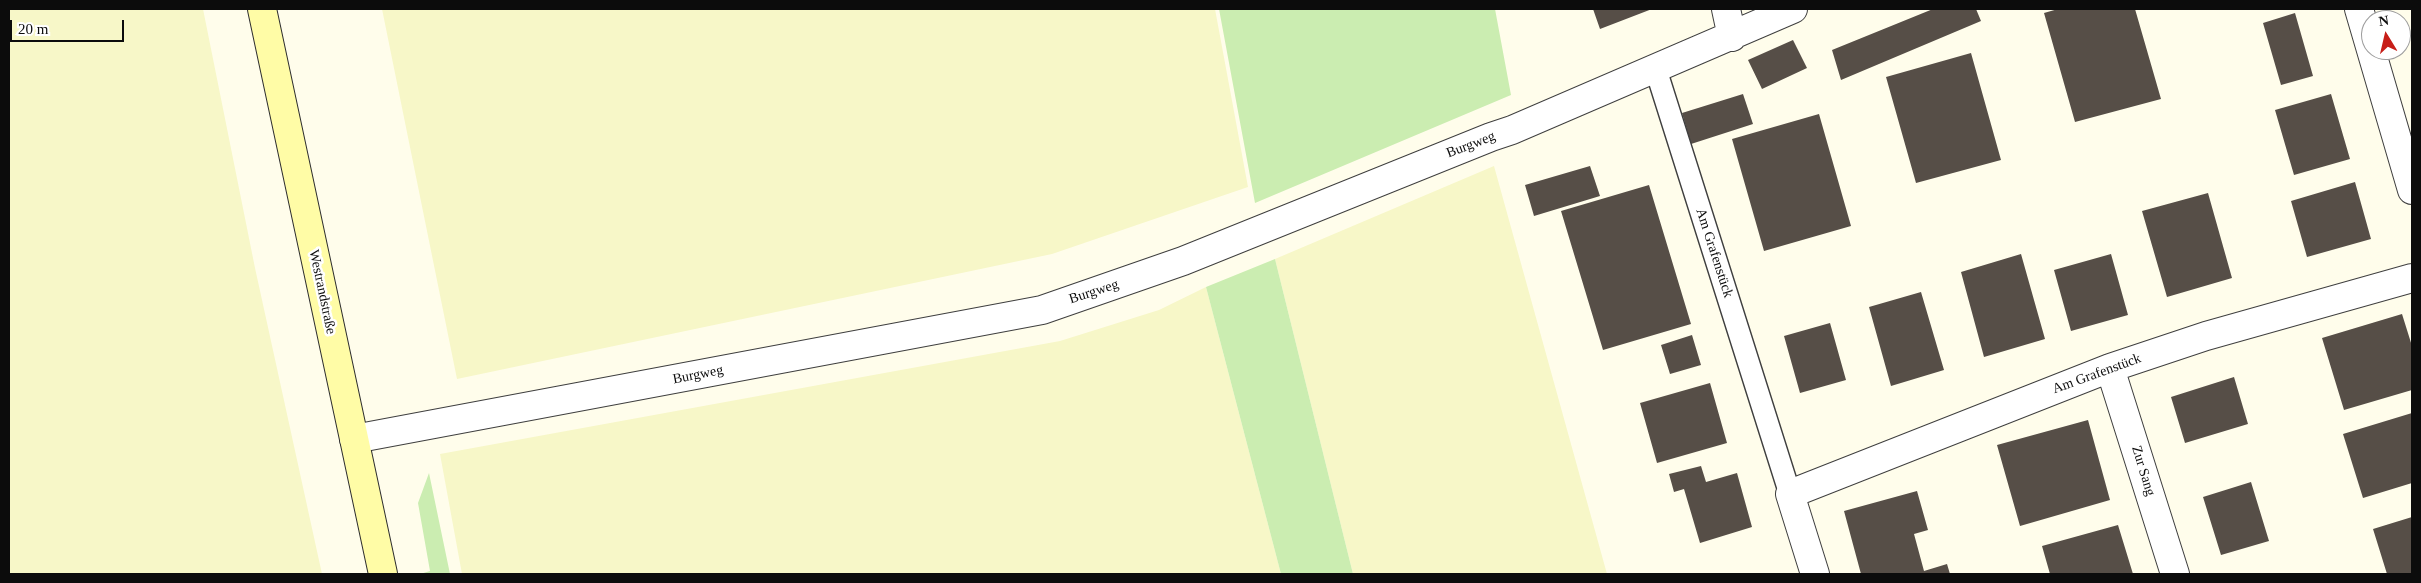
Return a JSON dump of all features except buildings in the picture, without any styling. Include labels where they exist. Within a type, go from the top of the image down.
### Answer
[{"type":"main road","name":"Westrandstraße","points":[[262,9],[383,574]]},
{"type":"street","points":[[1726,9],[1732,37]]},
{"type":"street","name":"Burgweg","points":[[354,439],[1042,310],[1209,251],[1490,137],[1512,130],[1656,70],[1793,9]]},
{"type":"street","points":[[2374,60],[2412,190]]},
{"type":"street","name":"Am Grafenstück","points":[[1815,574],[1790,494],[2110,368],[2206,336],[2412,278]]},
{"type":"street","name":"Zur Sang","points":[[2110,368],[2175,574]]},
{"type":"lane","name":"Am Grafenstück","points":[[1656,70],[1790,494]]},
{"type":"green space","points":[[9,9],[203,9],[255,268],[322,574],[9,574]]},
{"type":"green space","points":[[382,9],[1215,9],[1248,187],[1052,254],[457,379]]},
{"type":"green space","points":[[1219,9],[1495,9],[1511,95],[1255,203]]},
{"type":"green space","points":[[1494,166],[1607,574],[1353,574],[1275,259]]},
{"type":"green space","points":[[1275,259],[1353,574],[1281,574],[1206,287]]},
{"type":"green space","points":[[1206,287],[1281,574],[462,574],[440,454],[1060,341],[1159,310]]},
{"type":"green space","points":[[429,473],[450,574],[420,574],[430,571],[418,503]]}]
